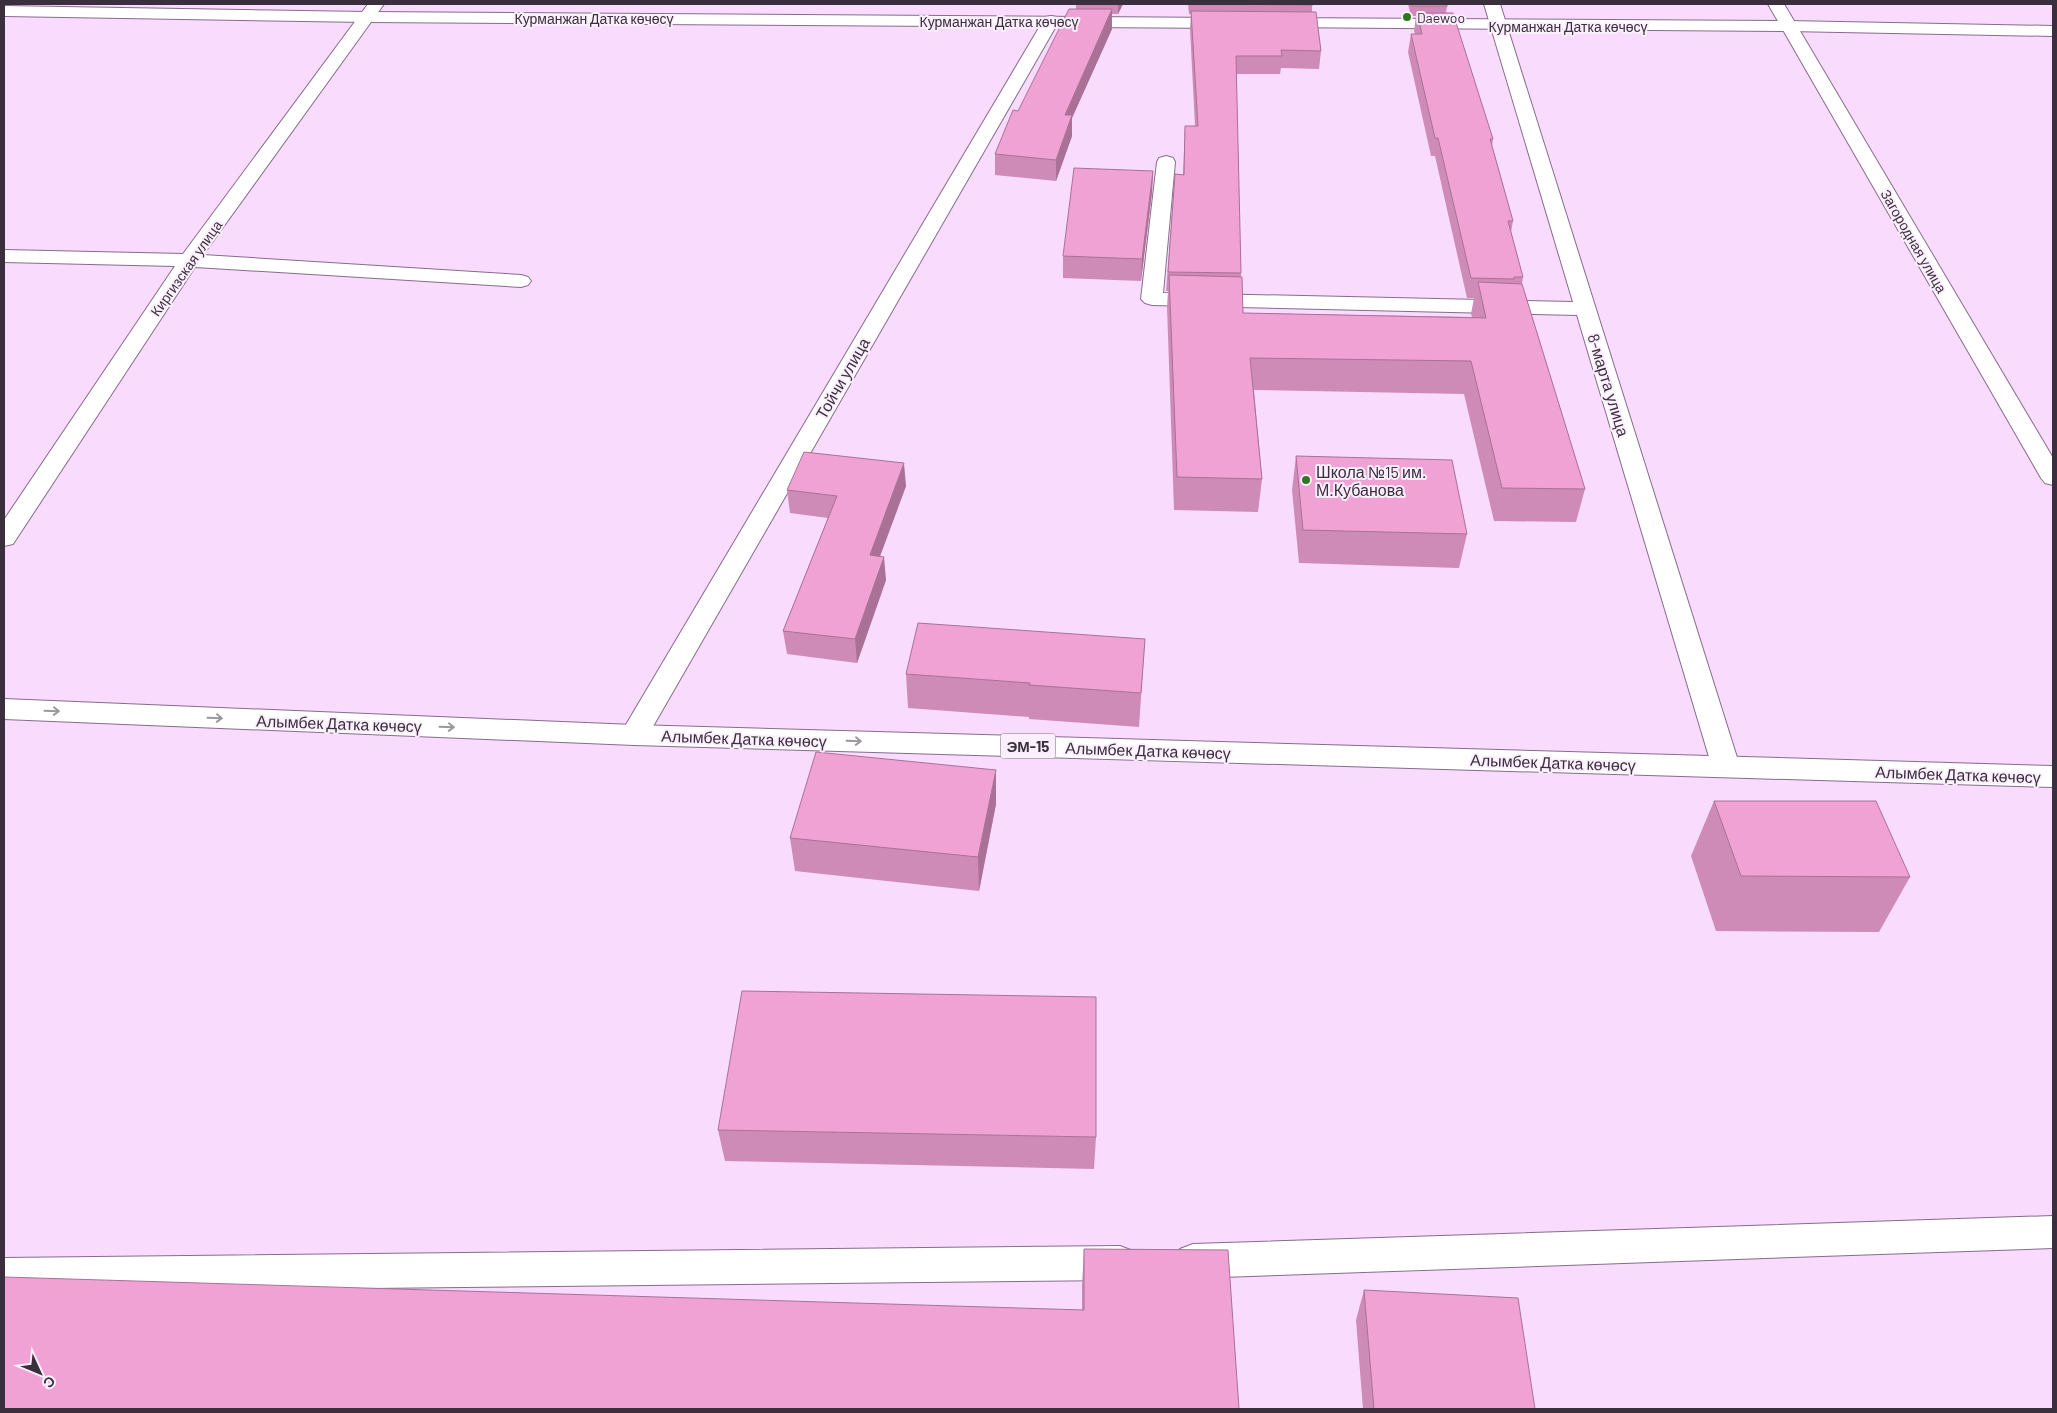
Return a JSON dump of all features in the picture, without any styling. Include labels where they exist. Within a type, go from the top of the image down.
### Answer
[{"type":"street","name":"8-марта улица","points":[[1492,4],[1726,767]]},
{"type":"street","name":"Загородная улица","points":[[1776,4],[2053,478]]},
{"type":"street","name":"Курманжан Датка көчөсү","points":[[4,11],[371,10],[1240,23]]},
{"type":"street","name":"Киргизская улица","points":[[4,538],[190,260],[371,10]]},
{"type":"street","name":"Тойчи улица","points":[[634,735],[1051,21]]},
{"type":"street","name":"Курманжан Датка көчөсү","points":[[1260,23],[1499,26],[1788,26],[2053,31]]},
{"type":"street","points":[[1166,162],[1152,299],[1585,308]]},
{"type":"street","points":[[4,256],[190,260],[521,281]]},
{"type":"street","name":"Алымбек Датка көчөсү","points":[[4,710],[634,735],[2053,777]]},
{"type":"street","points":[[4,1275],[1152,1262],[2053,1232]]},
{"type":"building","points":[[1190,4],[1312,4],[1313,5]]},
{"type":"building","points":[[1412,4],[1447,4],[1447,6],[1412,6]]},
{"type":"building","points":[[1069,9],[1112,9],[1065,115],[1072,115],[1056,160],[995,154],[1013,110],[1018,111]]},
{"type":"building","points":[[1191,11],[1316,12],[1321,51],[1281,50],[1282,56],[1236,56],[1241,273],[1168,272],[1175,174],[1184,175],[1185,126],[1198,126]]},
{"type":"building","points":[[1417,13],[1453,13],[1493,139],[1490,139],[1513,221],[1508,221],[1523,277],[1514,277],[1514,279],[1471,278],[1438,138],[1435,138],[1411,34],[1422,34]]},
{"type":"building","points":[[1074,168],[1153,171],[1142,259],[1063,256]]},
{"type":"building","points":[[1169,275],[1242,277],[1243,313],[1486,318],[1478,282],[1522,284],[1585,489],[1502,488],[1471,361],[1250,358],[1262,479],[1177,477]]},
{"type":"building","points":[[804,452],[904,463],[870,555],[884,557],[855,639],[783,631],[837,496],[787,490]]},
{"type":"building","points":[[1296,456],[1452,460],[1467,534],[1303,530]]},
{"type":"building","points":[[918,623],[1145,639],[1141,693],[906,674]]},
{"type":"building","points":[[816,752],[996,770],[978,857],[790,838]]},
{"type":"building","points":[[1714,801],[1876,801],[1910,877],[1741,876]]},
{"type":"building","points":[[742,991],[1096,997],[1096,1137],[718,1130]]},
{"type":"building","points":[[1084,1249],[1228,1250],[1239,1409],[4,1409],[4,1277],[1084,1310]]},
{"type":"building","points":[[1364,1290],[1518,1298],[1535,1409],[1374,1409]]},
{"type":"place","name":"Daewoo","points":[[1407,17]]},
{"type":"place","name":"Школа №15 им. М.Кубанова","points":[[1306,480]]}]
